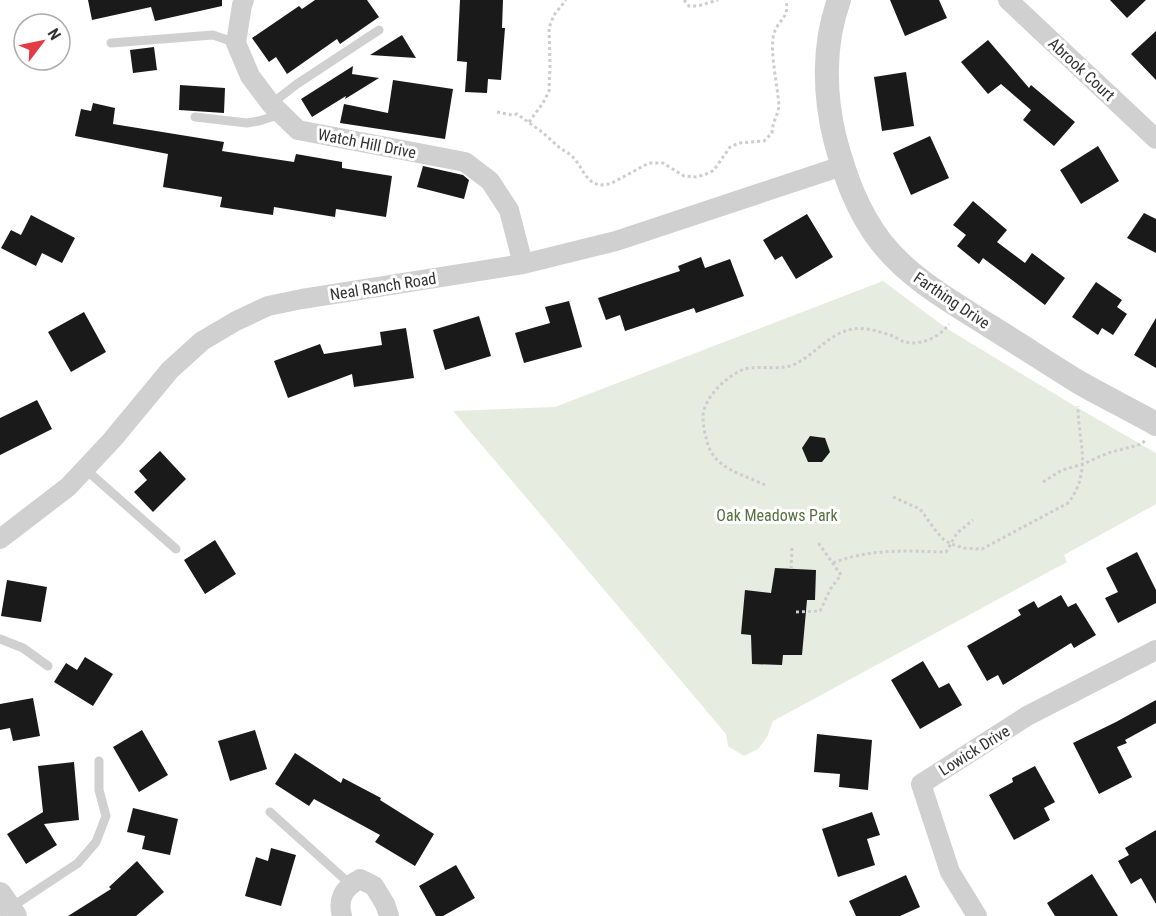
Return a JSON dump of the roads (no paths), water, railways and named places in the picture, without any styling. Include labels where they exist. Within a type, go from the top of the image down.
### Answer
[{"type":"street","points":[[236,43],[244,0]]},
{"type":"street","name":"Farthing Drive","points":[[839,0],[834,15],[827,63],[829,114],[842,166],[858,207],[881,242],[910,273],[960,307],[1081,383],[1155,424]]},
{"type":"street","name":"Abrook Court","points":[[1008,0],[1156,139]]},
{"type":"street","name":"Watch Hill Drive","points":[[236,43],[250,76],[276,109],[298,130],[465,162],[490,181],[509,210],[524,264]]},
{"type":"street","name":"Neal Ranch Road","points":[[0,539],[68,487],[112,440],[170,369],[202,341],[268,306],[524,264],[616,241],[842,166]]},
{"type":"street","name":"Lowick Drive","points":[[977,916],[950,873],[921,784],[1027,716],[1156,650]]},
{"type":"street","points":[[342,916],[343,892],[350,884],[360,879],[374,886],[389,916]]},
{"type":"lane","points":[[195,117],[247,123],[259,121],[276,109],[297,84],[379,30]]},
{"type":"lane","points":[[111,43],[213,35],[236,43]]},
{"type":"lane","points":[[86,469],[176,549]]},
{"type":"lane","points":[[0,639],[23,648],[48,666]]},
{"type":"lane","points":[[8,906],[78,863],[96,843],[106,816],[99,790],[99,761]]},
{"type":"lane","points":[[270,812],[350,884]]},
{"type":"park label","name":"Oak Meadows Park","points":[[777,515]]}]
